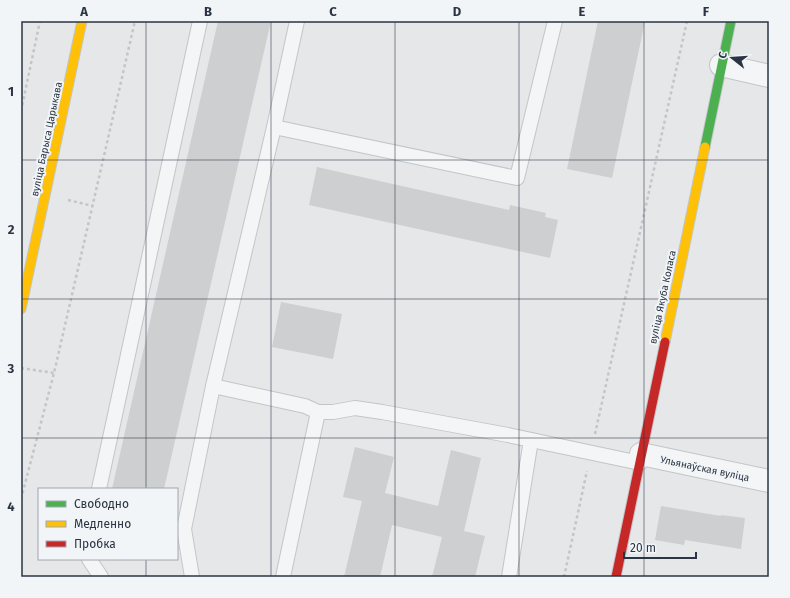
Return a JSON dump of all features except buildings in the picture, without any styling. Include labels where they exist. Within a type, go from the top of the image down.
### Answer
[{"type":"street","name":"вуліца Барыса Царыкава","points":[[21,309],[82,21]]},
{"type":"street","name":"вуліца Якуба Коласа","points":[[616,577],[731,21]]},
{"type":"street","points":[[721,65],[769,76]]},
{"type":"street","name":"Ульянаўская вуліца","points":[[640,459],[769,481]]},
{"type":"lane","points":[[99,488],[200,21]]},
{"type":"lane","points":[[192,577],[184,529],[213,386],[274,127],[297,21]]},
{"type":"lane","points":[[274,127],[517,178],[555,21]]},
{"type":"lane","points":[[213,386],[305,406],[318,412],[333,412],[354,408],[362,409],[531,440],[591,453],[640,459]]},
{"type":"lane","points":[[283,577],[318,412]]},
{"type":"lane","points":[[508,577],[531,440]]},
{"type":"lane","points":[[90,560],[100,577]]},
{"type":"path","points":[[21,111],[40,21]]},
{"type":"path","points":[[21,499],[54,373],[135,21]]},
{"type":"path","points":[[564,577],[687,21]]},
{"type":"path","points":[[21,368],[54,373]]},
{"type":"traffic: fast","points":[[705,147],[731,21]]},
{"type":"traffic: slow","points":[[21,309],[82,21]]},
{"type":"traffic: slow","points":[[665,342],[705,147]]},
{"type":"traffic: jam","points":[[616,577],[665,342]]}]
